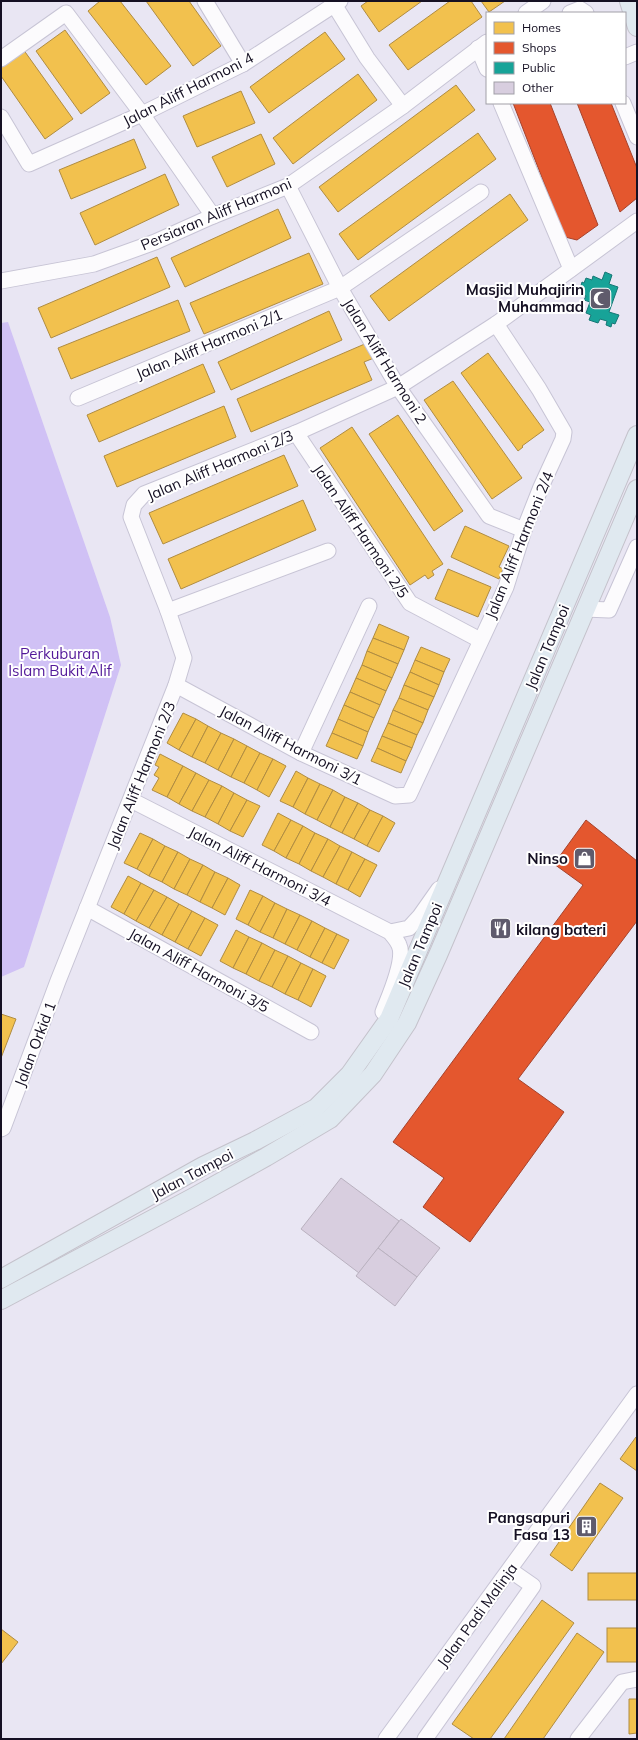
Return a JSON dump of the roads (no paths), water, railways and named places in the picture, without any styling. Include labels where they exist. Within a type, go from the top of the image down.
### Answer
[{"type":"main road","points":[[629,1],[637,26]]},
{"type":"main road","name":"Jalan Tampoi","points":[[1,1279],[203,1166],[255,1141],[316,1108],[350,1074],[389,1019],[637,435]]},
{"type":"main road","name":"Jalan Tampoi","points":[[1,1300],[266,1157],[330,1119],[373,1074],[407,1023],[438,955],[637,489]]},
{"type":"street","points":[[206,1],[243,64]]},
{"type":"street","points":[[527,12],[543,1]]},
{"type":"street","points":[[335,2],[368,58],[403,106]]},
{"type":"street","name":"Jalan Aliff Harmoni 4","points":[[1,117],[29,164],[142,114],[243,64],[335,2]]},
{"type":"street","points":[[572,12],[580,9],[584,12]]},
{"type":"street","points":[[1,60],[66,13],[142,114],[213,216]]},
{"type":"street","points":[[483,45],[486,63]]},
{"type":"street","name":"Persiaran Aliff Harmoni","points":[[1,281],[94,264],[155,242],[213,216],[288,186],[403,106],[483,45]]},
{"type":"street","points":[[626,56],[637,52]]},
{"type":"street","points":[[501,104],[570,269]]},
{"type":"street","points":[[623,104],[637,137]]},
{"type":"street","name":"Jalan Aliff Harmoni 2","points":[[288,186],[340,288],[398,387],[489,516],[524,530]]},
{"type":"street","name":"Jalan Aliff Harmoni 2/1","points":[[78,398],[340,288],[481,192]]},
{"type":"street","name":"Jalan Aliff Harmoni 2/3","points":[[58,981],[176,685],[184,658],[168,611],[131,517],[134,505],[144,494],[296,433],[398,387],[496,324],[637,221]]},
{"type":"street","name":"Jalan Aliff Harmoni 2/4","points":[[408,795],[506,587],[524,530],[541,487],[563,439],[564,432],[539,389],[496,324]]},
{"type":"street","name":"Jalan Aliff Harmoni 2/5","points":[[296,433],[410,603],[480,640]]},
{"type":"street","points":[[585,609],[610,610],[637,547]]},
{"type":"street","points":[[168,611],[328,551]]},
{"type":"street","points":[[301,753],[369,606]]},
{"type":"street","name":"Jalan Aliff Harmoni 3/1","points":[[176,685],[301,753],[395,796],[408,795]]},
{"type":"street","name":"Jalan Aliff Harmoni 3/4","points":[[131,800],[389,931]]},
{"type":"street","points":[[363,1056],[389,998],[401,958],[399,945],[389,931],[409,928],[420,916],[453,866]]},
{"type":"street","name":"Jalan Aliff Harmoni 3/5","points":[[87,908],[311,1032]]},
{"type":"street","name":"Jalan Orkid 1","points":[[1,1129],[3,1128],[58,981]]},
{"type":"street","name":"Jalan Padi Malinja","points":[[386,1739],[637,1394]]},
{"type":"street","points":[[425,1739],[534,1586],[510,1570]]},
{"type":"street","points":[[578,1739],[622,1682],[637,1679]]},
{"type":"place","name":"Masjid Muhajirin Muhammad","points":[[600,298]]},
{"type":"place","name":"Ninso","points":[[584,858]]},
{"type":"place","name":"kilang bateri","points":[[501,929]]},
{"type":"place","name":"Pangsapuri Fasa 13","points":[[586,1526]]},
{"type":"park label","name":"Perkuburan Islam Bukit Alif","points":[[60,662]]}]
